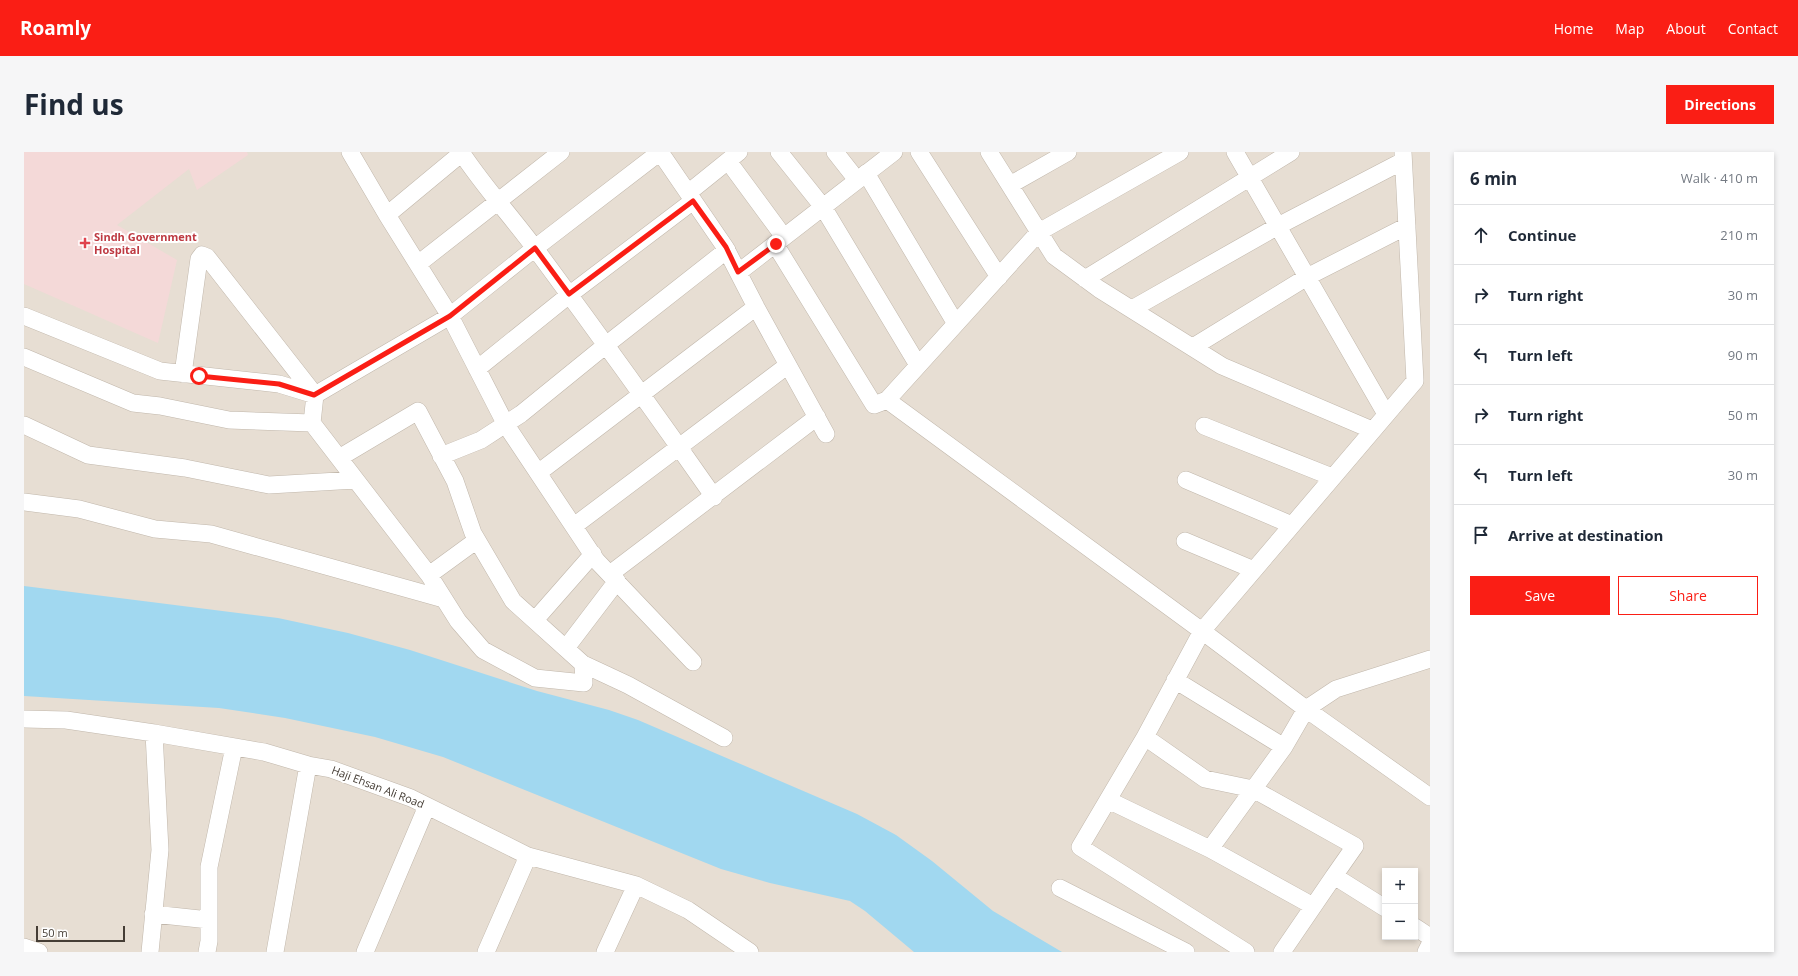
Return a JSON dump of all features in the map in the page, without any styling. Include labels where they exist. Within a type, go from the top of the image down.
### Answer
[{"type":"street","points":[[387,215],[462,152],[497,202],[535,248],[569,294],[642,394],[714,497]]},
{"type":"street","points":[[418,264],[561,152]]},
{"type":"street","points":[[24,316],[160,371],[279,384],[314,395],[450,316],[535,248],[660,152],[727,250],[756,307],[826,434]]},
{"type":"street","points":[[779,152],[823,207],[918,365]]},
{"type":"street","points":[[835,152],[862,177],[956,324]]},
{"type":"street","points":[[738,272],[893,152]]},
{"type":"street","points":[[919,152],[999,276]]},
{"type":"street","points":[[988,152],[1054,256],[1085,279],[1222,366],[1372,430]]},
{"type":"street","points":[[1010,185],[1068,152]]},
{"type":"street","points":[[477,369],[690,197],[734,156],[874,405],[887,400],[1039,232],[1180,152]]},
{"type":"street","points":[[1235,152],[1386,414]]},
{"type":"street","points":[[1085,279],[1291,152]]},
{"type":"street","points":[[355,154],[387,215],[450,316],[506,425],[593,554],[613,578],[693,662]]},
{"type":"street","points":[[1132,309],[1403,157],[1415,380],[1202,631],[1145,737],[1080,847],[1246,952]]},
{"type":"street","points":[[1192,347],[1307,277],[1407,226]]},
{"type":"street","points":[[441,456],[481,440],[506,425],[727,250]]},
{"type":"street","points":[[183,374],[199,258],[202,255],[207,257],[314,395],[312,423],[429,576],[458,621],[483,650],[535,678],[584,682],[583,664]]},
{"type":"street","points":[[538,473],[756,307]]},
{"type":"street","points":[[24,357],[133,402],[229,420],[312,423]]},
{"type":"street","points":[[574,526],[678,446],[788,365]]},
{"type":"street","points":[[887,400],[1306,709],[1430,797]]},
{"type":"street","points":[[339,458],[418,410],[455,481],[473,533],[513,601],[583,664],[628,685],[724,738]]},
{"type":"street","points":[[566,648],[613,578],[817,417]]},
{"type":"street","points":[[24,425],[88,455],[185,468],[269,485],[356,480]]},
{"type":"street","points":[[1204,426],[1332,477]]},
{"type":"street","points":[[1186,480],[1292,525]]},
{"type":"street","points":[[24,502],[79,508],[155,529],[211,534],[444,599]]},
{"type":"street","points":[[429,576],[477,540]]},
{"type":"street","points":[[1185,541],[1254,570]]},
{"type":"street","points":[[535,620],[593,554]]},
{"type":"street","points":[[1210,849],[1284,747],[1306,709],[1336,689],[1430,659]]},
{"type":"street","points":[[1175,680],[1284,747]]},
{"type":"street","name":"Haji Ehsan Ali Road","points":[[24,719],[66,720],[154,733],[264,752],[308,765],[331,769],[411,798],[528,856],[636,885],[688,910],[732,946],[750,952]]},
{"type":"street","points":[[150,952],[160,850],[154,733]]},
{"type":"street","points":[[1145,737],[1205,779],[1253,789],[1355,846],[1282,952]]},
{"type":"street","points":[[207,952],[209,941],[209,867],[234,747]]},
{"type":"street","points":[[274,952],[308,765]]},
{"type":"street","points":[[1108,800],[1210,849],[1313,906]]},
{"type":"street","points":[[365,952],[427,806]]},
{"type":"street","points":[[486,952],[528,856]]},
{"type":"street","points":[[1334,876],[1382,906]]},
{"type":"street","points":[[605,952],[636,885]]},
{"type":"street","points":[[1060,888],[1186,952]]},
{"type":"street","points":[[153,914],[209,920]]},
{"type":"street","points":[[1418,929],[1430,937]]},
{"type":"street","points":[[1426,952],[1430,944]]},
{"type":"street","points":[[24,947],[39,952]]},
{"type":"shaded area","points":[[24,152],[1430,152],[1430,952],[24,952]]},
{"type":"shaded area","name":"Sindh Government Hospital","points":[[24,152],[247,152],[248,155],[197,190],[189,169],[117,225],[177,260],[158,343],[24,284]]},
{"type":"water","points":[[24,586],[278,618],[348,633],[410,650],[537,691],[609,710],[638,720],[857,814],[896,835],[932,861],[993,911],[1062,952],[914,952],[865,911],[850,901],[770,883],[721,869],[443,757],[375,737],[285,718],[219,708],[24,696]]},
{"type":"place","name":"Sindh Government Hospital","points":[[85,243]]},
{"type":"route","points":[[199,376],[279,384],[314,395],[450,316],[535,248],[569,294],[693,201],[726,247],[738,272],[776,244]]}]
